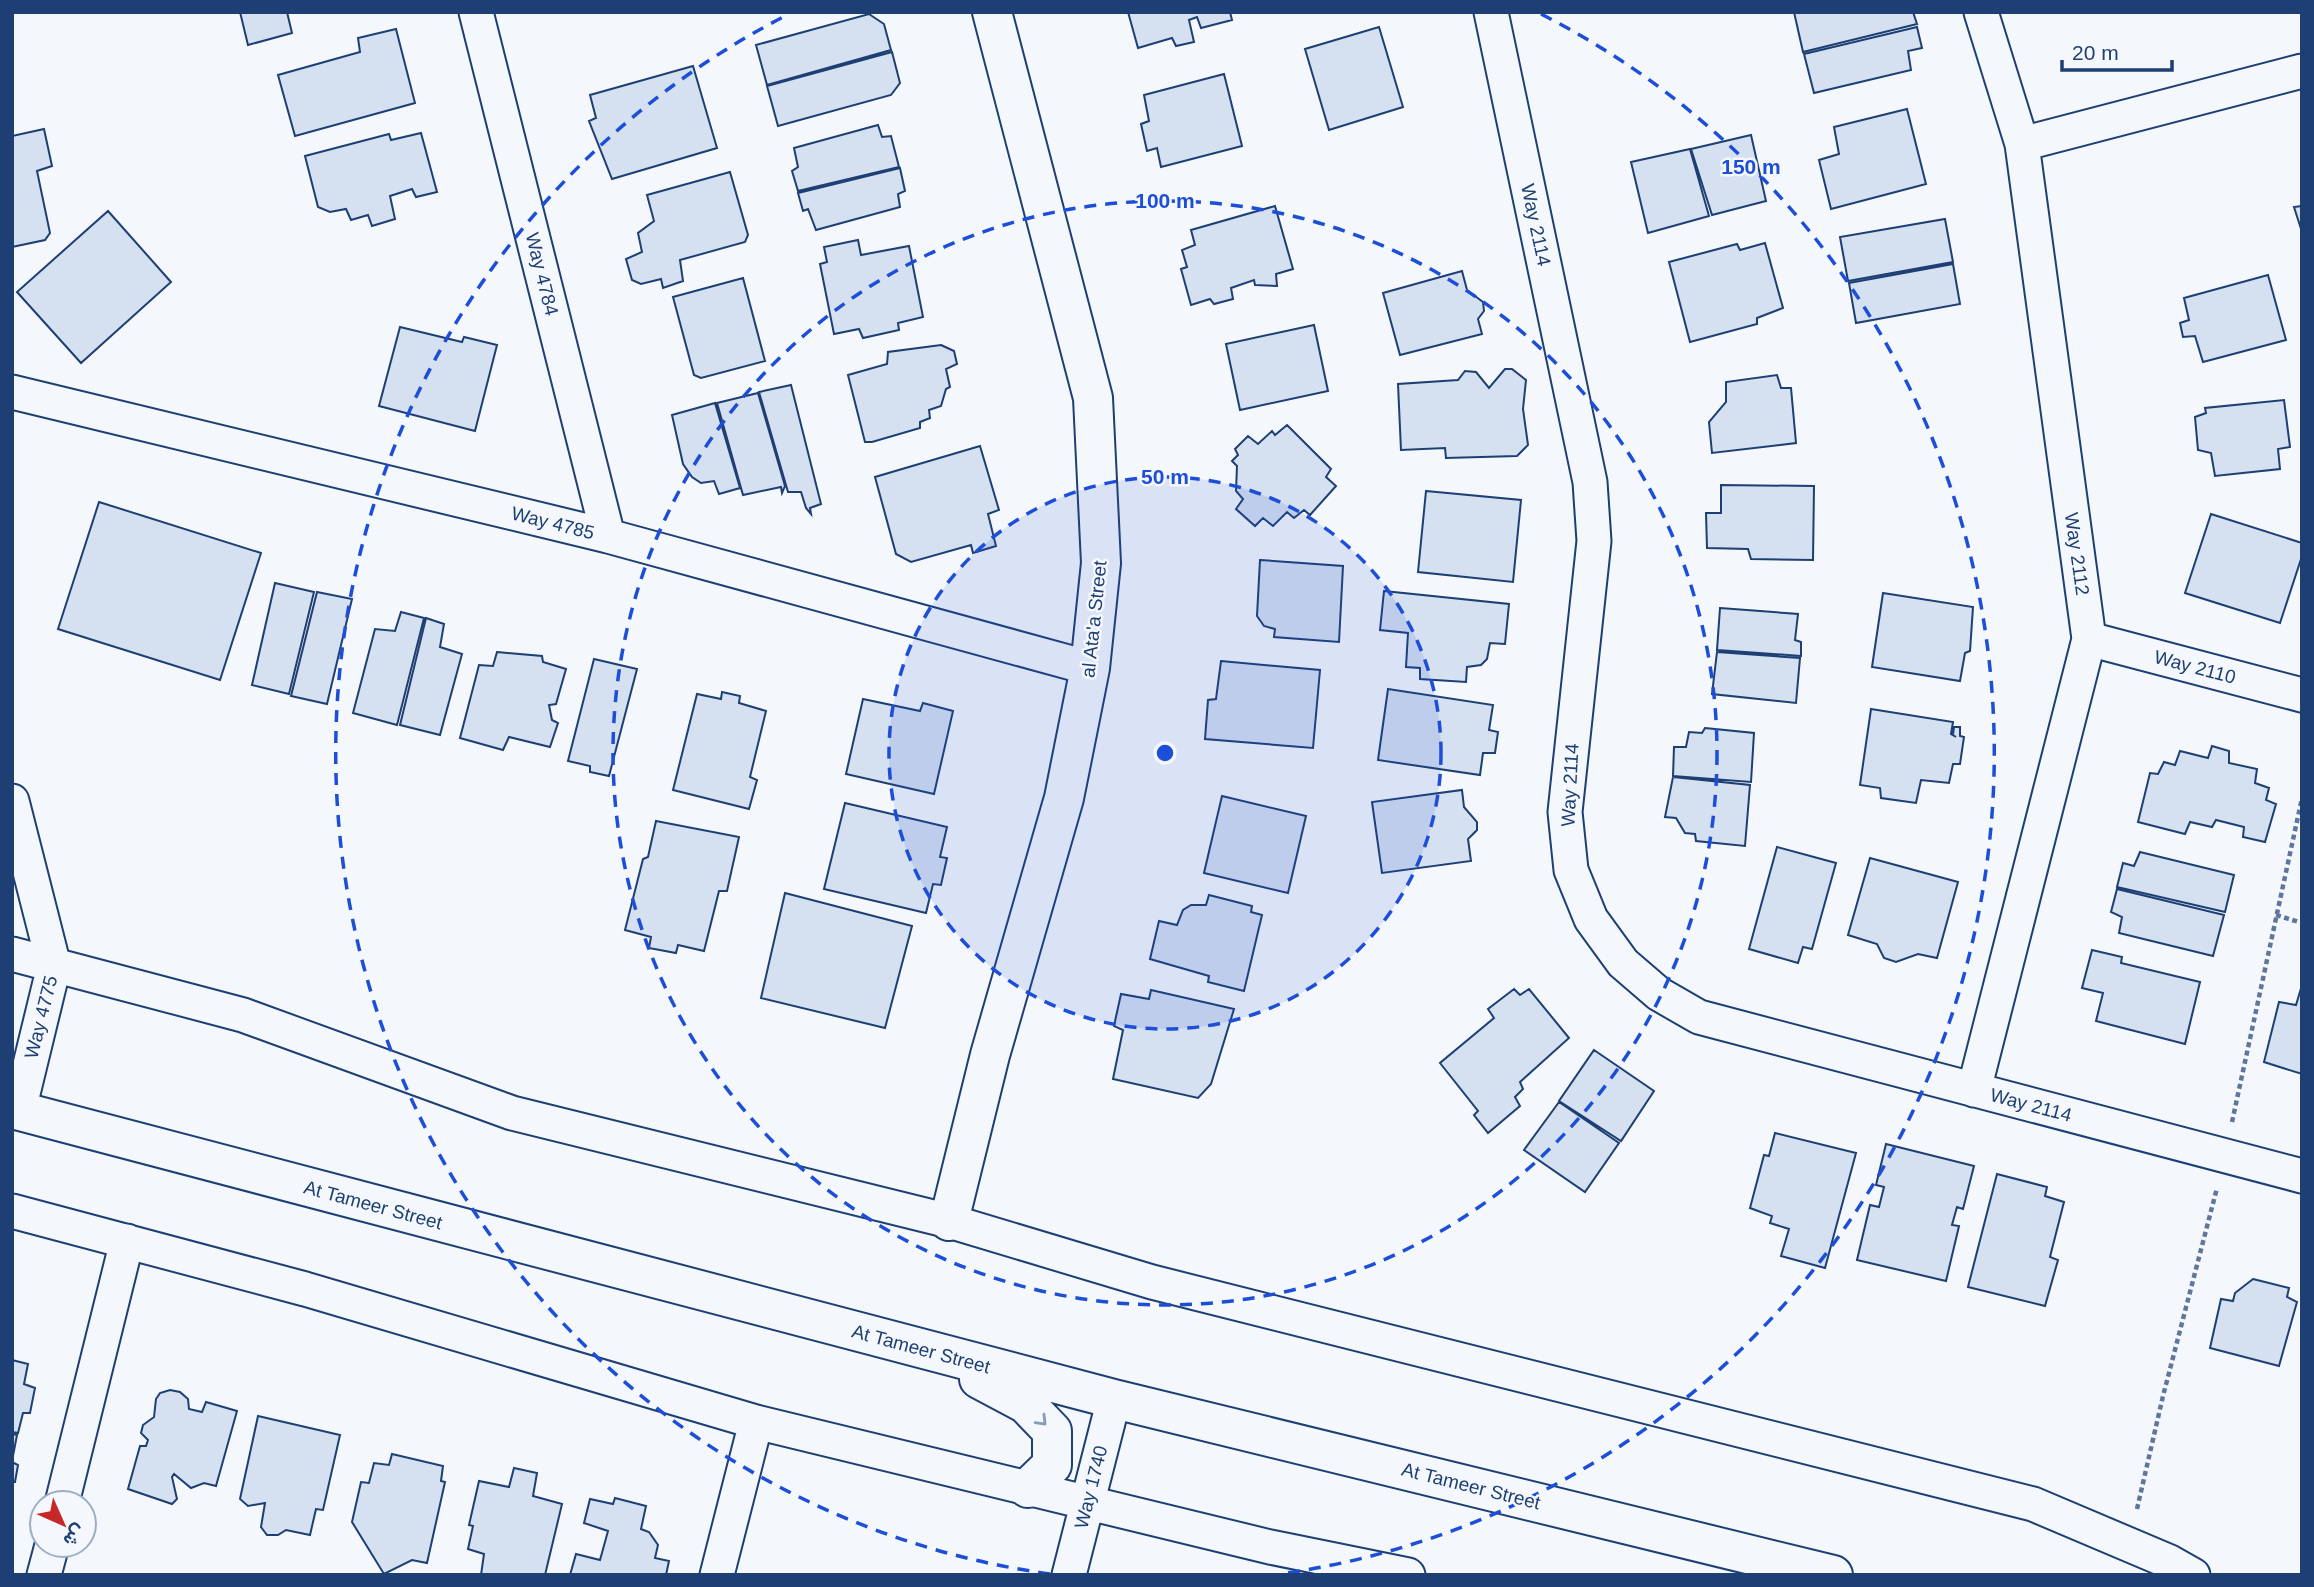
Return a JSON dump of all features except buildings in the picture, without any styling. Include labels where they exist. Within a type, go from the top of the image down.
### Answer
[{"type":"main road","name":"al Ata'a Street","points":[[949,1220],[990,1055],[1064,798],[1090,668],[1101,563],[1093,398],[992,12]]},
{"type":"main road","name":"At Tameer Street","points":[[16,1110],[1114,1399],[1833,1575]]},
{"type":"main road","points":[[946,1355],[989,1386],[1026,1404],[1052,1431],[1052,1465],[1028,1488]]},
{"type":"street","name":"Way 4784","points":[[476,12],[608,536]]},
{"type":"street","name":"Way 2114","points":[[1491,12],[1590,482],[1594,541],[1565,812],[1571,870],[1591,919],[1623,963],[1659,994],[1699,1017],[2302,1176]]},
{"type":"street","name":"Way 2112","points":[[1974,1090],[2089,639],[2022,144],[1981,12]]},
{"type":"street","points":[[2022,144],[2302,71]]},
{"type":"street","name":"Way 4785","points":[[12,392],[608,536],[1090,668]]},
{"type":"street","name":"Way 2110","points":[[2089,639],[2302,695]]},
{"type":"street","name":"Way 4775","points":[[12,801],[54,966],[16,1110]]},
{"type":"street","points":[[12,954],[243,1015],[512,1113],[949,1220],[1152,1282],[2033,1504],[2170,1562],[2193,1575]]},
{"type":"street","points":[[12,1211],[305,1289],[756,1422],[1270,1547],[1408,1575]]},
{"type":"street","points":[[65,1489],[127,1241]]},
{"type":"street","name":"Way 1740","points":[[1069,1575],[1114,1399]]},
{"type":"street","points":[[717,1575],[756,1422]]},
{"type":"path","points":[[2129,1545],[2163,1396],[2225,1156],[2302,798]]},
{"type":"path","points":[[2276,915],[2302,923]]}]
